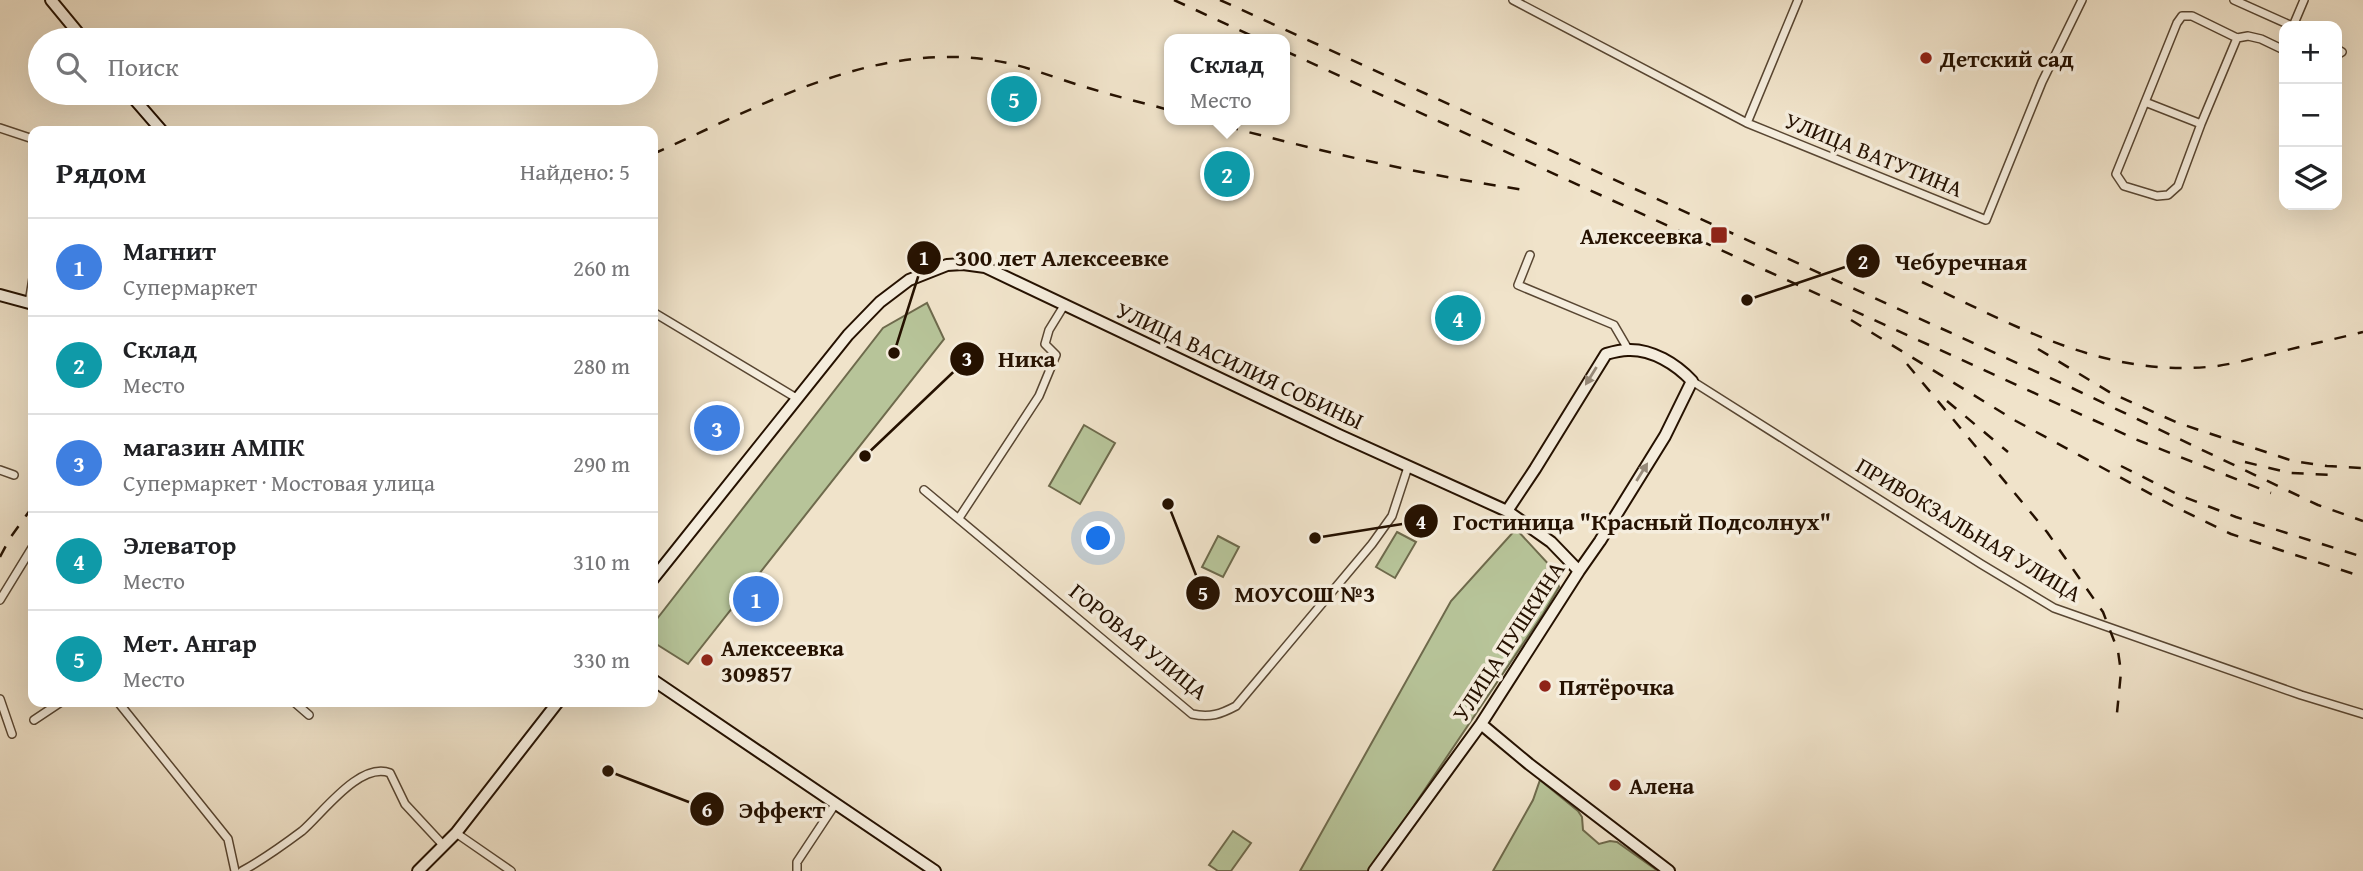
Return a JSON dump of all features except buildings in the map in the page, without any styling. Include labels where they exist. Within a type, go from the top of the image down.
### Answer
[{"type":"street","points":[[51,0],[75,28]]},
{"type":"street","name":"УЛИЦА ВАТУТИНА","points":[[1513,0],[1747,123],[1986,220],[2042,82],[2082,0]]},
{"type":"street","name":"УЛИЦА ВАТУТИНА","points":[[1747,123],[1798,0]]},
{"type":"street","points":[[2234,0],[2282,21]]},
{"type":"street","points":[[2295,21],[2304,0]]},
{"type":"street","points":[[2237,38],[2178,186],[2168,195],[2157,197],[2124,186],[2116,174],[2176,23],[2182,16],[2192,16],[2237,38],[2249,36],[2279,48]]},
{"type":"street","points":[[2145,103],[2201,124]]},
{"type":"street","points":[[139,105],[158,126]]},
{"type":"street","points":[[0,128],[28,137]]},
{"type":"street","points":[[1531,255],[1518,285],[1614,325],[1628,349]]},
{"type":"street","name":"УЛИЦА ВАСИЛИЯ СОБИНЫ","points":[[658,573],[848,335],[880,302],[909,280],[947,265],[963,264],[985,267],[1065,303],[1127,335],[1507,511],[1551,542],[1579,571]]},
{"type":"street","points":[[0,295],[28,302]]},
{"type":"street","points":[[959,518],[1039,396],[1056,355],[1045,344],[1049,330],[1065,303]]},
{"type":"street","points":[[658,315],[798,399]]},
{"type":"street","points":[[1507,511],[1606,354],[1628,349],[1657,356],[1681,370],[1692,381]]},
{"type":"street","name":"УЛИЦА ПУШКИНА","points":[[1374,871],[1481,724],[1600,541],[1665,436],[1692,381]]},
{"type":"street","name":"ПРИВОКЗАЛЬНАЯ УЛИЦА","points":[[1692,381],[2054,608],[2301,695],[2363,714]]},
{"type":"street","name":"ГОРОВАЯ УЛИЦА","points":[[924,490],[1192,714],[1206,717],[1236,706],[1372,544],[1392,516],[1408,467]]},
{"type":"street","points":[[0,470],[14,475]]},
{"type":"street","points":[[0,600],[28,554]]},
{"type":"street","points":[[658,683],[934,871]]},
{"type":"street","points":[[0,699],[12,734]]},
{"type":"street","points":[[34,720],[54,707]]},
{"type":"street","points":[[122,707],[228,839],[235,871]]},
{"type":"street","points":[[300,707],[309,715]]},
{"type":"street","points":[[418,871],[456,833],[554,707]]},
{"type":"street","points":[[1481,724],[1540,773],[1669,871]]},
{"type":"street","points":[[242,871],[284,845],[313,822],[341,791],[367,775],[383,770],[390,774],[405,804],[444,846]]},
{"type":"street","points":[[797,871],[797,863],[836,803]]},
{"type":"street","points":[[456,833],[510,871]]},
{"type":"green space","points":[[927,303],[944,339],[688,664],[658,645],[658,618],[883,328]]},
{"type":"green space","points":[[1084,425],[1115,443],[1080,504],[1049,486]]},
{"type":"green space","points":[[1516,529],[1553,569],[1559,587],[1543,614],[1370,871],[1300,871],[1451,601]]},
{"type":"green space","points":[[1397,532],[1416,542],[1395,578],[1376,567]]},
{"type":"green space","points":[[1218,536],[1239,547],[1223,577],[1202,567]]},
{"type":"green space","points":[[1540,780],[1578,811],[1582,817],[1583,830],[1599,844],[1617,842],[1658,871],[1493,871],[1533,800]]},
{"type":"green space","points":[[1233,831],[1251,843],[1231,871],[1218,871],[1209,865]]},
{"type":"railway","points":[[1174,0],[1248,34]]},
{"type":"railway","points":[[1220,0],[2072,388],[2318,505],[2363,521]]},
{"type":"railway","points":[[1290,53],[2135,439],[2271,493]]},
{"type":"railway","points":[[658,152],[784,95],[829,78],[874,66],[921,58],[968,58],[1016,65],[1164,109]]},
{"type":"railway","points":[[1222,125],[1363,160],[1525,190]]},
{"type":"railway","points":[[1922,282],[2064,346],[2138,365],[2177,368],[2217,366],[2363,332]]},
{"type":"railway","points":[[1851,320],[2016,421],[2173,506],[2231,534],[2363,577]]},
{"type":"railway","points":[[2038,349],[2111,393],[2178,423],[2293,461],[2363,468]]},
{"type":"railway","points":[[1907,364],[2047,532],[2103,612],[2118,651],[2121,672],[2116,723]]},
{"type":"railway","points":[[1947,401],[2008,452]]},
{"type":"railway","points":[[2245,462],[2290,473],[2334,475]]},
{"type":"railway","points":[[2121,466],[2179,495],[2236,517],[2363,557]]},
{"type":"railway","points":[[0,557],[28,513]]},
{"type":"place","name":"Детский сад","points":[[1926,58]]},
{"type":"place","name":"Мет. Ангар","points":[[1014,99]]},
{"type":"place","name":"Склад","points":[[1227,174]]},
{"type":"place","name":"Алексеевка","points":[[1719,235]]},
{"type":"place","name":"Чебуречная","points":[[1747,300]]},
{"type":"place","name":"Элеватор","points":[[1458,318]]},
{"type":"place","name":"300 лет Алексеевке","points":[[894,353]]},
{"type":"place","name":"магазин АМПК","points":[[717,428]]},
{"type":"place","name":"Ника","points":[[865,456]]},
{"type":"place","name":"МОУСОШ №3","points":[[1168,504]]},
{"type":"place","name":"Гостиница \"Красный Подсолнух\"","points":[[1315,538]]},
{"type":"place","name":"Магнит","points":[[756,599]]},
{"type":"place","name":"Алексеевка 309857","points":[[707,660]]},
{"type":"place","name":"Пятёрочка","points":[[1545,686]]},
{"type":"place","name":"Эффект","points":[[608,771]]},
{"type":"place","name":"Алена","points":[[1615,785]]}]
